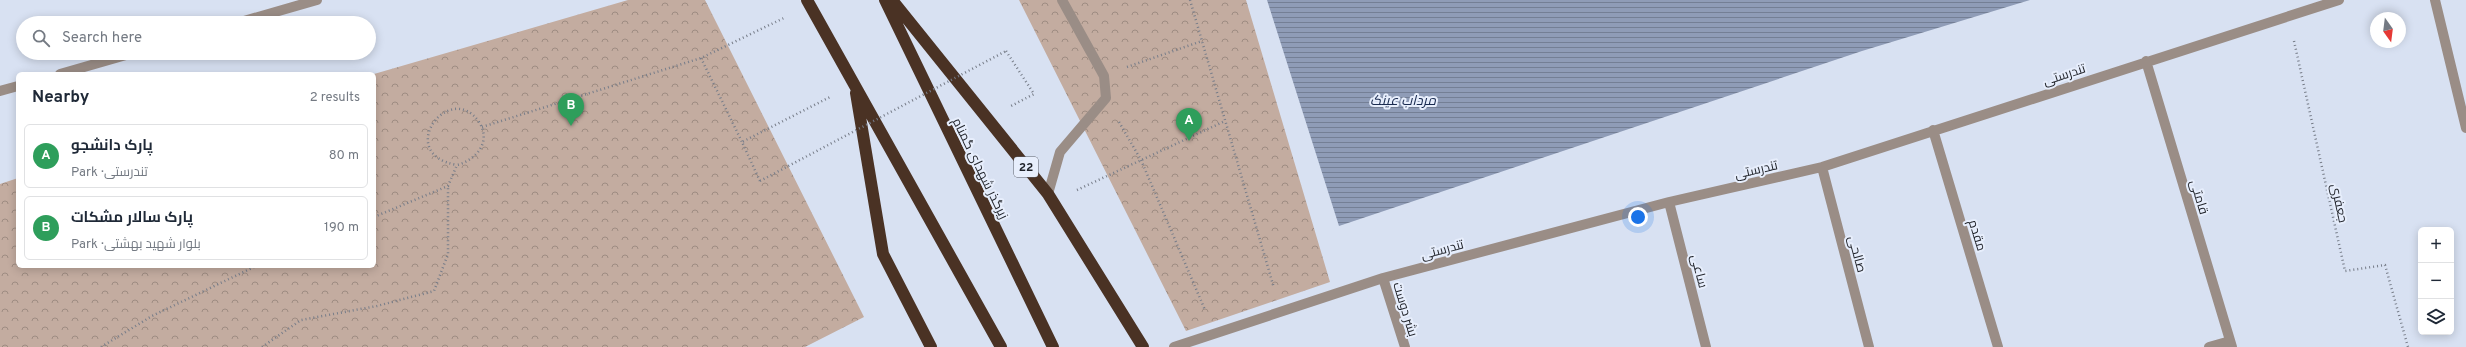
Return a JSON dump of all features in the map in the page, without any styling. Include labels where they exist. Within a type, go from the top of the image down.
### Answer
[{"type":"highway","name":"زیرگذر شهدای گمنام","points":[[885,0],[1053,347]]},
{"type":"highway","name":"22","points":[[892,0],[1050,198],[1143,347]]},
{"type":"highway","points":[[808,3],[1001,347]]},
{"type":"highway","points":[[854,84],[883,254],[931,347]]},
{"type":"street","points":[[262,16],[318,0]]},
{"type":"street","points":[[1050,198],[1060,152],[1106,98],[1104,76],[1062,0]]},
{"type":"street","name":"تندرستی","points":[[1174,347],[1383,278],[1670,202],[1822,167],[2288,15],[2339,0]]},
{"type":"street","points":[[2435,0],[2466,128]]},
{"type":"street","points":[[67,72],[109,60]]},
{"type":"street","name":"قامتی","points":[[2146,61],[2231,344],[2209,347]]},
{"type":"street","points":[[0,91],[16,87]]},
{"type":"street","name":"مقدم","points":[[1933,130],[1998,347]]},
{"type":"street","name":"صالحی","points":[[1822,167],[1869,347]]},
{"type":"street","name":"ساعی","points":[[1670,202],[1706,347]]},
{"type":"street","name":"بشر دوست","points":[[1383,278],[1405,347]]},
{"type":"path","points":[[1190,0],[1281,312]]},
{"type":"path","points":[[482,127],[701,58],[808,3]]},
{"type":"path","name":"جعفری","points":[[2288,15],[2345,271],[2385,265],[2408,347]]},
{"type":"path","points":[[1104,76],[1202,41]]},
{"type":"path","points":[[701,58],[760,182],[1006,51],[1034,94],[987,118]]},
{"type":"path","points":[[742,142],[854,84]]},
{"type":"path","points":[[1106,98],[1141,160],[1215,333]]},
{"type":"path","points":[[448,110],[462,110],[475,116],[482,127],[484,140],[479,153],[470,162],[457,165],[444,163],[433,154],[428,142],[429,128],[437,117],[448,110]]},
{"type":"path","points":[[1050,198],[1141,160],[1225,120]]},
{"type":"path","points":[[262,347],[301,320],[377,306],[434,291],[448,254],[448,186],[457,165]]},
{"type":"path","points":[[376,216],[448,186]]},
{"type":"path","points":[[101,347],[152,316],[252,268]]},
{"type":"green space","points":[[628,0],[705,0],[864,317],[805,347],[0,347],[0,184],[16,179],[16,268],[376,268],[376,73]]},
{"type":"green space","points":[[1019,0],[1246,0],[1330,282],[1186,331]]},
{"type":"water","name":"مرداب عینک","points":[[1267,0],[2030,0],[1862,51],[1339,226]]},
{"type":"place","name":"پارک سالار مشکات","points":[[571,126]]},
{"type":"place","name":"پارک دانشجو","points":[[1189,141]]}]
